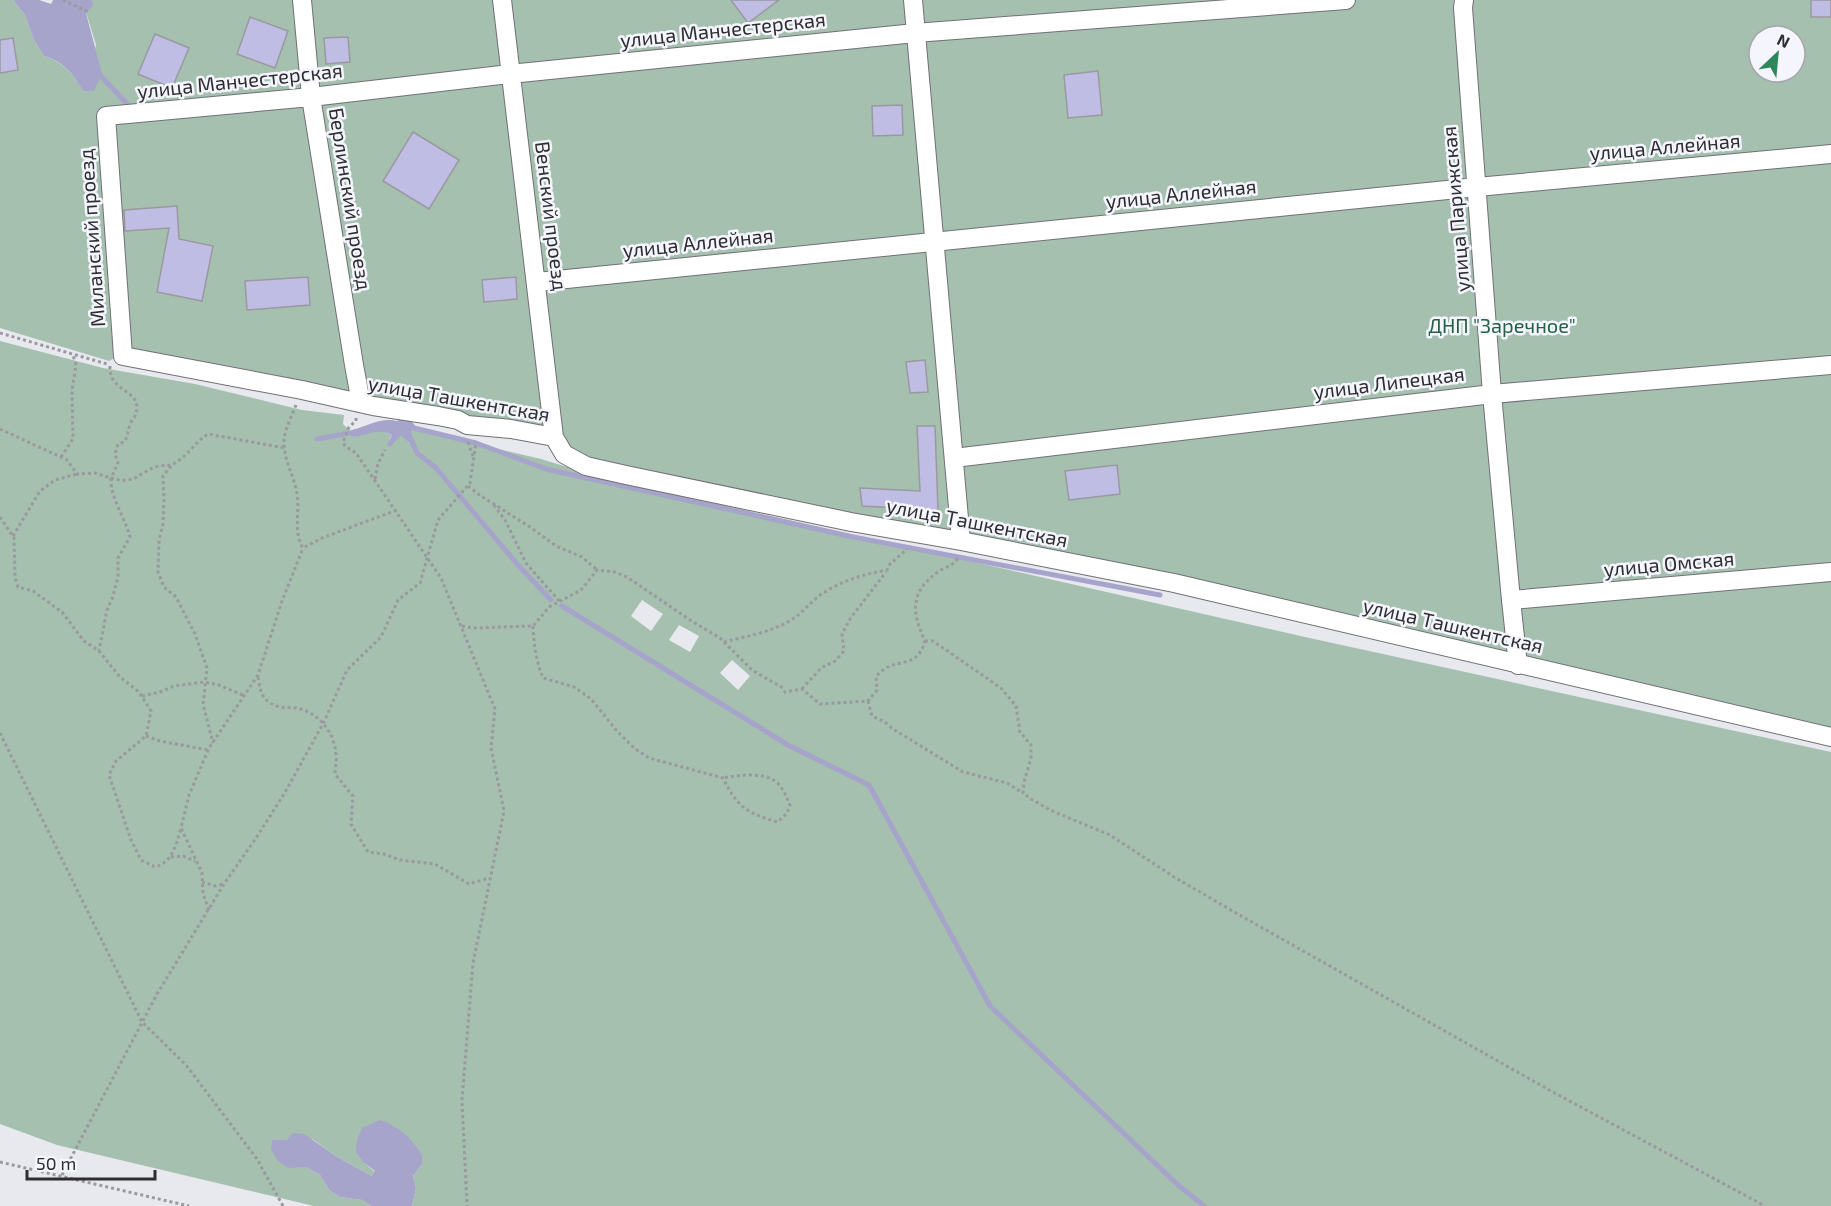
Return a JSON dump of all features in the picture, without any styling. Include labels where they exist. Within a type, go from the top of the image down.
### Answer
[{"type":"street","name":"Берлинский проезд","points":[[302,0],[311,97],[359,403]]},
{"type":"street","name":"Венский проезд","points":[[502,0],[554,437]]},
{"type":"street","points":[[913,0],[961,541]]},
{"type":"street","name":"улица Манчестерская","points":[[106,116],[311,97],[510,74],[915,33],[1346,0]]},
{"type":"street","name":"улица Парижская","points":[[1464,0],[1492,394],[1518,665]]},
{"type":"street","name":"Миланский проезд","points":[[106,116],[117,360]]},
{"type":"street","name":"улица Аллейная","points":[[537,282],[1477,187],[1831,154]]},
{"type":"street","name":"улица Ташкентская","points":[[117,360],[302,390],[359,403],[438,416],[477,426],[511,429],[554,437],[564,454],[586,465],[851,522],[1174,583],[1831,737]]},
{"type":"street","name":"улица Липецкая","points":[[954,458],[1492,394],[1831,364]]},
{"type":"street","name":"улица Омская","points":[[1510,600],[1831,572]]},
{"type":"path","points":[[63,0],[89,12]]},
{"type":"path","points":[[0,333],[73,355],[117,360],[110,374],[118,387],[136,400],[135,416],[130,423],[129,435],[124,442],[118,444],[115,454],[117,464],[111,478],[110,489],[122,512],[130,537],[118,558],[118,577],[107,610],[99,651]]},
{"type":"path","points":[[62,457],[73,439],[72,390],[75,384],[76,365],[73,355]]},
{"type":"path","points":[[302,390],[284,438],[285,459],[296,491],[297,539],[303,548]]},
{"type":"path","points":[[359,403],[356,421],[349,427],[343,442],[356,453],[375,479],[441,578],[495,709],[491,748],[504,811],[473,963],[462,1100],[467,1206]]},
{"type":"path","points":[[62,1175],[157,994],[224,884],[256,838],[324,722],[347,670],[381,637],[398,600],[420,583],[438,520],[470,483],[477,426]]},
{"type":"path","points":[[0,429],[62,457],[77,474]]},
{"type":"path","points":[[213,743],[203,704],[207,668],[195,634],[176,597],[164,587],[158,572],[159,540],[163,524],[163,476],[172,465],[188,453],[197,441],[208,434],[285,448]]},
{"type":"path","points":[[469,445],[474,457]]},
{"type":"path","points":[[375,479],[378,463],[385,450]]},
{"type":"path","points":[[13,536],[40,491],[55,480],[77,474],[96,473],[122,482],[135,479],[158,466],[172,465]]},
{"type":"path","points":[[468,486],[556,546],[582,557],[597,570],[615,572],[627,577],[724,642],[752,670],[783,688],[785,692],[802,689],[821,669],[835,661],[844,651],[842,634],[850,619],[890,564],[906,551]]},
{"type":"path","points":[[493,504],[505,520],[526,563],[560,602]]},
{"type":"path","points":[[171,856],[189,795],[208,750],[258,675],[303,548],[322,538],[397,510]]},
{"type":"path","points":[[0,517],[13,536],[15,578],[18,587],[33,591],[62,612],[84,640],[99,651],[120,677],[142,696],[151,711],[146,736],[116,761],[109,775],[131,840],[141,860],[155,867],[171,856],[183,856],[195,861]]},
{"type":"path","points":[[802,689],[820,704],[868,701],[877,690],[876,677],[883,667],[915,659],[922,653],[925,641],[917,623],[914,604],[919,592],[939,572],[957,561]]},
{"type":"path","points":[[597,570],[581,590],[549,607],[533,626],[536,656],[543,678],[574,687],[591,699],[617,731],[634,748],[649,758],[723,778],[759,776],[773,780],[784,791],[790,805],[788,813],[778,822],[758,816],[741,807],[723,778]]},
{"type":"path","points":[[724,642],[767,630],[795,618],[819,596],[843,581],[887,570]]},
{"type":"path","points":[[462,626],[473,628],[533,626]]},
{"type":"path","points":[[925,641],[933,641],[1001,688],[1016,706],[1020,732],[1031,745],[1031,758],[1025,775],[1023,793]]},
{"type":"path","points":[[258,675],[261,694],[269,702],[283,708],[297,708],[311,713],[324,722],[334,744],[335,774],[353,796],[351,824],[368,852],[384,854],[400,860],[435,864],[469,884],[490,878]]},
{"type":"path","points":[[142,696],[174,686],[204,682],[219,685],[245,696]]},
{"type":"path","points":[[868,701],[872,716],[963,772],[1007,783],[1030,800],[1110,835],[1174,877],[1264,929],[1551,1091],[1765,1206]]},
{"type":"path","points":[[0,733],[142,1022],[186,1065],[229,1121],[257,1159],[283,1206]]},
{"type":"path","points":[[146,736],[208,750]]},
{"type":"path","points":[[181,828],[202,873],[203,894],[208,910]]},
{"type":"path","points":[[202,882],[215,886],[224,884]]},
{"type":"path","points":[[0,1162],[189,1206]]},
{"type":"green space","name":"ДНП \"Заречное\"","points":[[0,0],[13,0],[25,15],[34,40],[44,56],[63,66],[85,91],[96,45],[86,12],[92,6],[92,0],[1831,0],[1831,737],[1538,669],[581,463],[546,436],[126,352],[109,361],[0,328]]},
{"type":"green space","points":[[0,341],[103,368],[195,384],[302,410],[344,415],[343,424],[350,431],[351,437],[380,430],[392,435],[389,440],[401,434],[409,444],[413,441],[410,431],[414,429],[541,459],[603,478],[1305,637],[1831,752],[1831,1206],[412,1206],[416,1188],[413,1176],[422,1164],[364,1163],[375,1172],[372,1176],[339,1158],[312,1139],[306,1167],[320,1175],[329,1190],[340,1197],[362,1200],[371,1206],[314,1206],[57,1145],[0,1124]],"holes":[[[642,600],[663,614],[651,631],[631,616]],[[679,625],[699,636],[690,652],[669,640]],[[732,660],[750,676],[738,690],[720,673]]]},
{"type":"water","points":[[13,0],[39,0],[51,4],[53,0],[92,0],[93,6],[86,13],[102,74],[94,91],[84,91],[63,66],[44,56],[34,40],[25,15]]},
{"type":"water","points":[[405,417],[410,419],[416,427],[411,431],[412,446],[401,435],[390,447],[387,445],[392,435],[382,432],[351,437],[352,430],[380,421],[397,421]]},
{"type":"water","points":[[380,1120],[404,1133],[422,1155],[422,1164],[413,1176],[416,1188],[412,1206],[371,1206],[362,1200],[340,1197],[329,1190],[320,1175],[306,1167],[288,1168],[278,1161],[271,1149],[272,1140],[287,1140],[293,1133],[304,1134],[339,1158],[372,1176],[375,1171],[364,1163],[356,1152],[357,1140],[362,1128]]},
{"type":"building","points":[[731,0],[779,0],[748,23]]},
{"type":"building","points":[[1811,0],[1831,0],[1831,17],[1811,17]]},
{"type":"building","points":[[250,17],[288,31],[275,68],[237,54]]},
{"type":"building","points":[[155,34],[189,48],[172,88],[138,74]]},
{"type":"building","points":[[348,37],[350,62],[326,64],[324,38]]},
{"type":"building","points":[[13,38],[18,70],[0,73],[0,40]]},
{"type":"building","points":[[1098,71],[1102,115],[1068,118],[1064,75]]},
{"type":"building","points":[[902,105],[903,135],[873,136],[872,106]]},
{"type":"building","points":[[413,132],[459,160],[429,209],[383,181]]},
{"type":"building","points":[[177,206],[179,239],[213,246],[202,301],[157,292],[169,228],[125,231],[124,210]]},
{"type":"building","points":[[308,277],[310,305],[247,310],[245,281]]},
{"type":"building","points":[[516,277],[517,299],[484,302],[482,280]]},
{"type":"building","points":[[925,360],[928,392],[910,393],[906,362]]},
{"type":"building","points":[[917,426],[935,426],[938,510],[862,506],[860,488],[920,491]]},
{"type":"building","points":[[1117,465],[1120,494],[1069,500],[1065,471]]},
{"type":"waterway","points":[[97,72],[131,108]]},
{"type":"waterway","points":[[410,427],[476,443],[546,469],[853,537],[1160,595]]},
{"type":"waterway","points":[[317,439],[355,432]]},
{"type":"waterway","points":[[411,439],[417,453],[436,468],[518,565],[551,600]]},
{"type":"waterway","points":[[562,606],[788,745],[869,785],[990,1006],[1178,1185],[1204,1206]]}]
